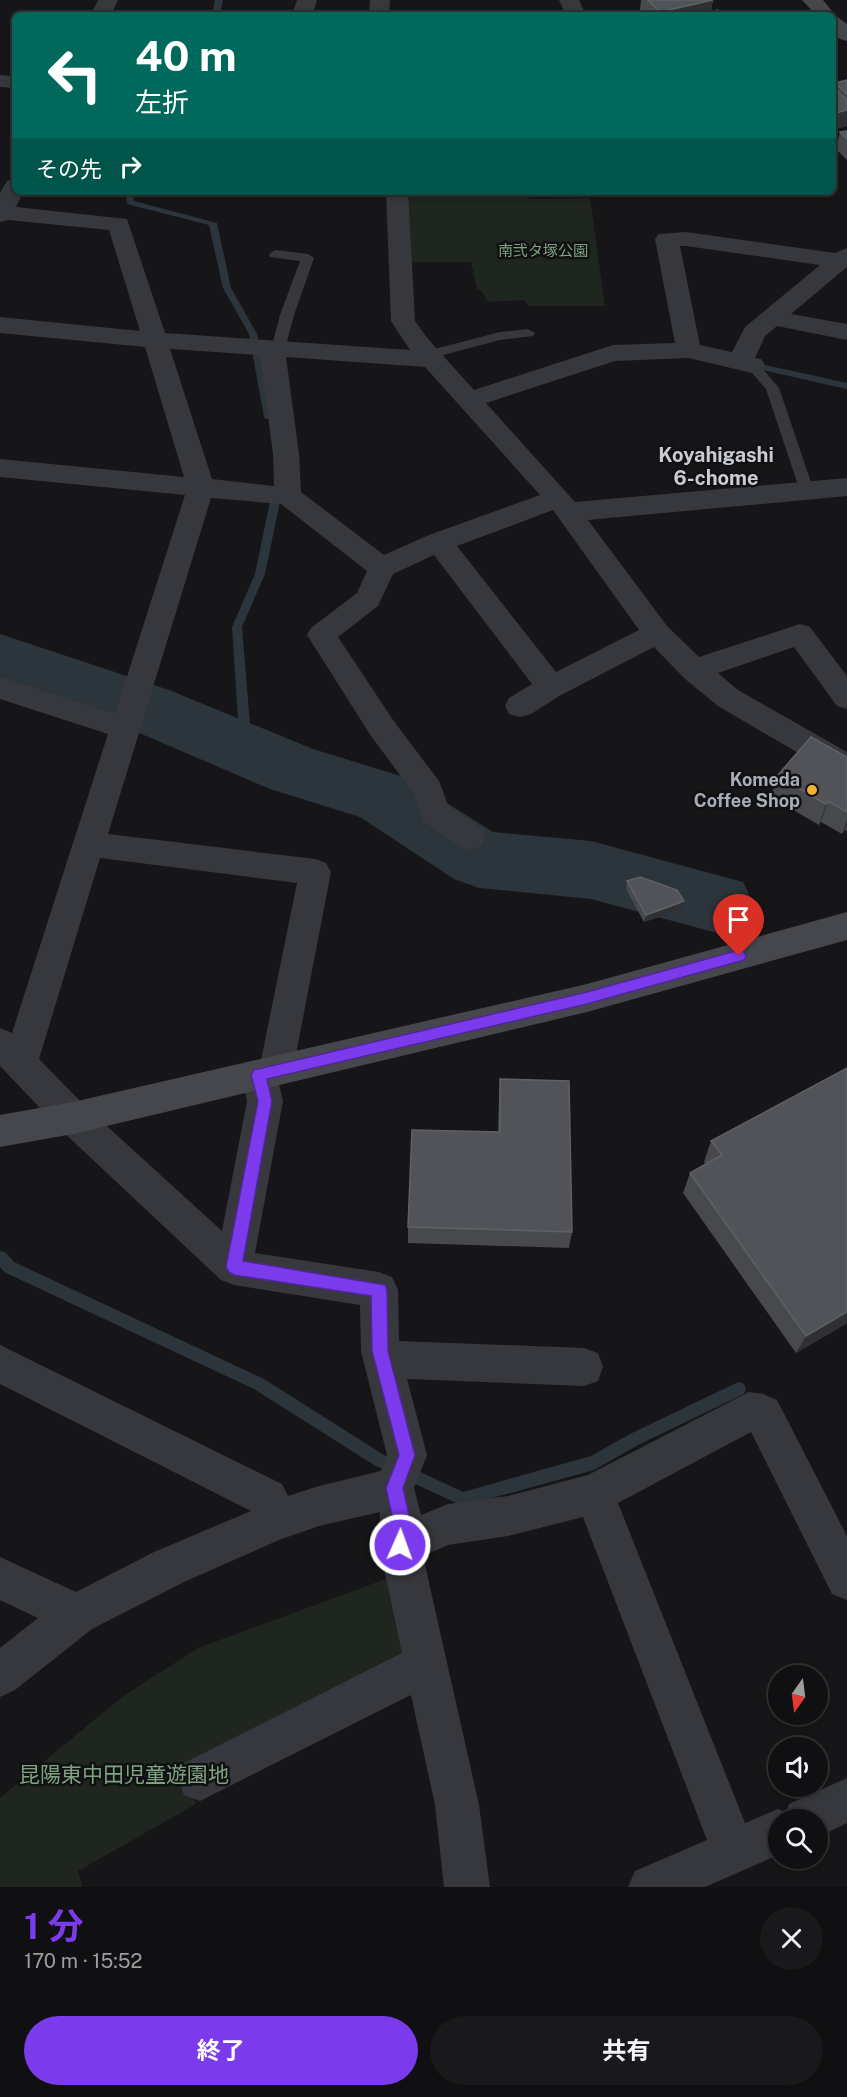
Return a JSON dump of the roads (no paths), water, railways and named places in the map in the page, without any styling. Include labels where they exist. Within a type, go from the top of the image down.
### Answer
[{"type":"street","points":[[812,0],[824,12]]},
{"type":"street","points":[[836,25],[847,36]]},
{"type":"street","points":[[12,192],[1,214],[119,224],[201,488],[88,844],[10,1053],[73,1118],[234,1267],[379,1290],[382,1359],[407,1455],[394,1488],[401,1515],[400,1545],[458,1805],[467,1887]]},
{"type":"street","points":[[397,195],[403,321],[431,358],[564,505],[657,633],[694,670],[728,698],[846,765]]},
{"type":"street","points":[[689,350],[667,239],[686,239],[844,258]]},
{"type":"street","points":[[469,400],[613,353],[689,350],[746,363],[754,332],[844,258]]},
{"type":"street","points":[[770,317],[847,332]]},
{"type":"street","points":[[0,325],[156,340],[431,358]]},
{"type":"street","points":[[275,349],[288,496]]},
{"type":"street","points":[[0,468],[288,496],[382,568]]},
{"type":"street","points":[[470,837],[434,812],[428,790],[382,728],[321,635],[368,599],[382,568],[439,542],[564,505],[847,487]]},
{"type":"street","points":[[439,542],[551,687]]},
{"type":"street","points":[[520,706],[551,687],[657,633]]},
{"type":"street","points":[[694,670],[800,634],[847,698]]},
{"type":"street","points":[[0,688],[129,712]]},
{"type":"street","points":[[88,844],[315,872],[267,1072],[265,1101],[234,1267]]},
{"type":"street","points":[[0,1131],[73,1118],[587,998],[847,926]]},
{"type":"street","points":[[382,1359],[584,1367]]},
{"type":"street","points":[[0,1364],[268,1498],[276,1521]]},
{"type":"street","points":[[400,1545],[448,1525],[508,1516],[594,1494],[749,1412],[763,1414],[847,1579]]},
{"type":"street","points":[[0,1675],[77,1614],[169,1567],[276,1521],[319,1506],[394,1488]]},
{"type":"street","points":[[594,1494],[734,1852]]},
{"type":"street","points":[[0,1578],[77,1614]]},
{"type":"street","points":[[200,1779],[426,1664]]},
{"type":"street","points":[[828,1809],[847,1800]]},
{"type":"street","points":[[651,1887],[768,1837]]},
{"type":"lane","points":[[275,254],[308,258],[275,349]]},
{"type":"lane","points":[[431,358],[482,340],[528,333]]},
{"type":"lane","points":[[746,363],[772,388],[807,491]]},
{"type":"waterway","points":[[217,12],[219,0]]},
{"type":"waterway","points":[[129,195],[130,202],[213,223],[227,288],[253,334],[269,417]]},
{"type":"waterway","points":[[752,365],[847,386]]},
{"type":"waterway","points":[[246,749],[237,627],[260,574],[278,487]]},
{"type":"waterway","points":[[0,658],[146,708],[294,770],[383,797],[479,859],[591,870],[717,903]]},
{"type":"waterway","points":[[0,1257],[9,1267],[259,1384],[379,1460],[463,1499],[594,1463],[635,1439],[739,1389]]},
{"type":"place","name":"Komeda Coffee Shop","points":[[812,790]]},
{"type":"district","name":"Koyahigashi 6-chome","points":[[716,466]]},
{"type":"park label","name":"南弐タ塚公園","points":[[543,251]]},
{"type":"park label","name":"昆陽東中田児童遊園地","points":[[124,1775]]}]
